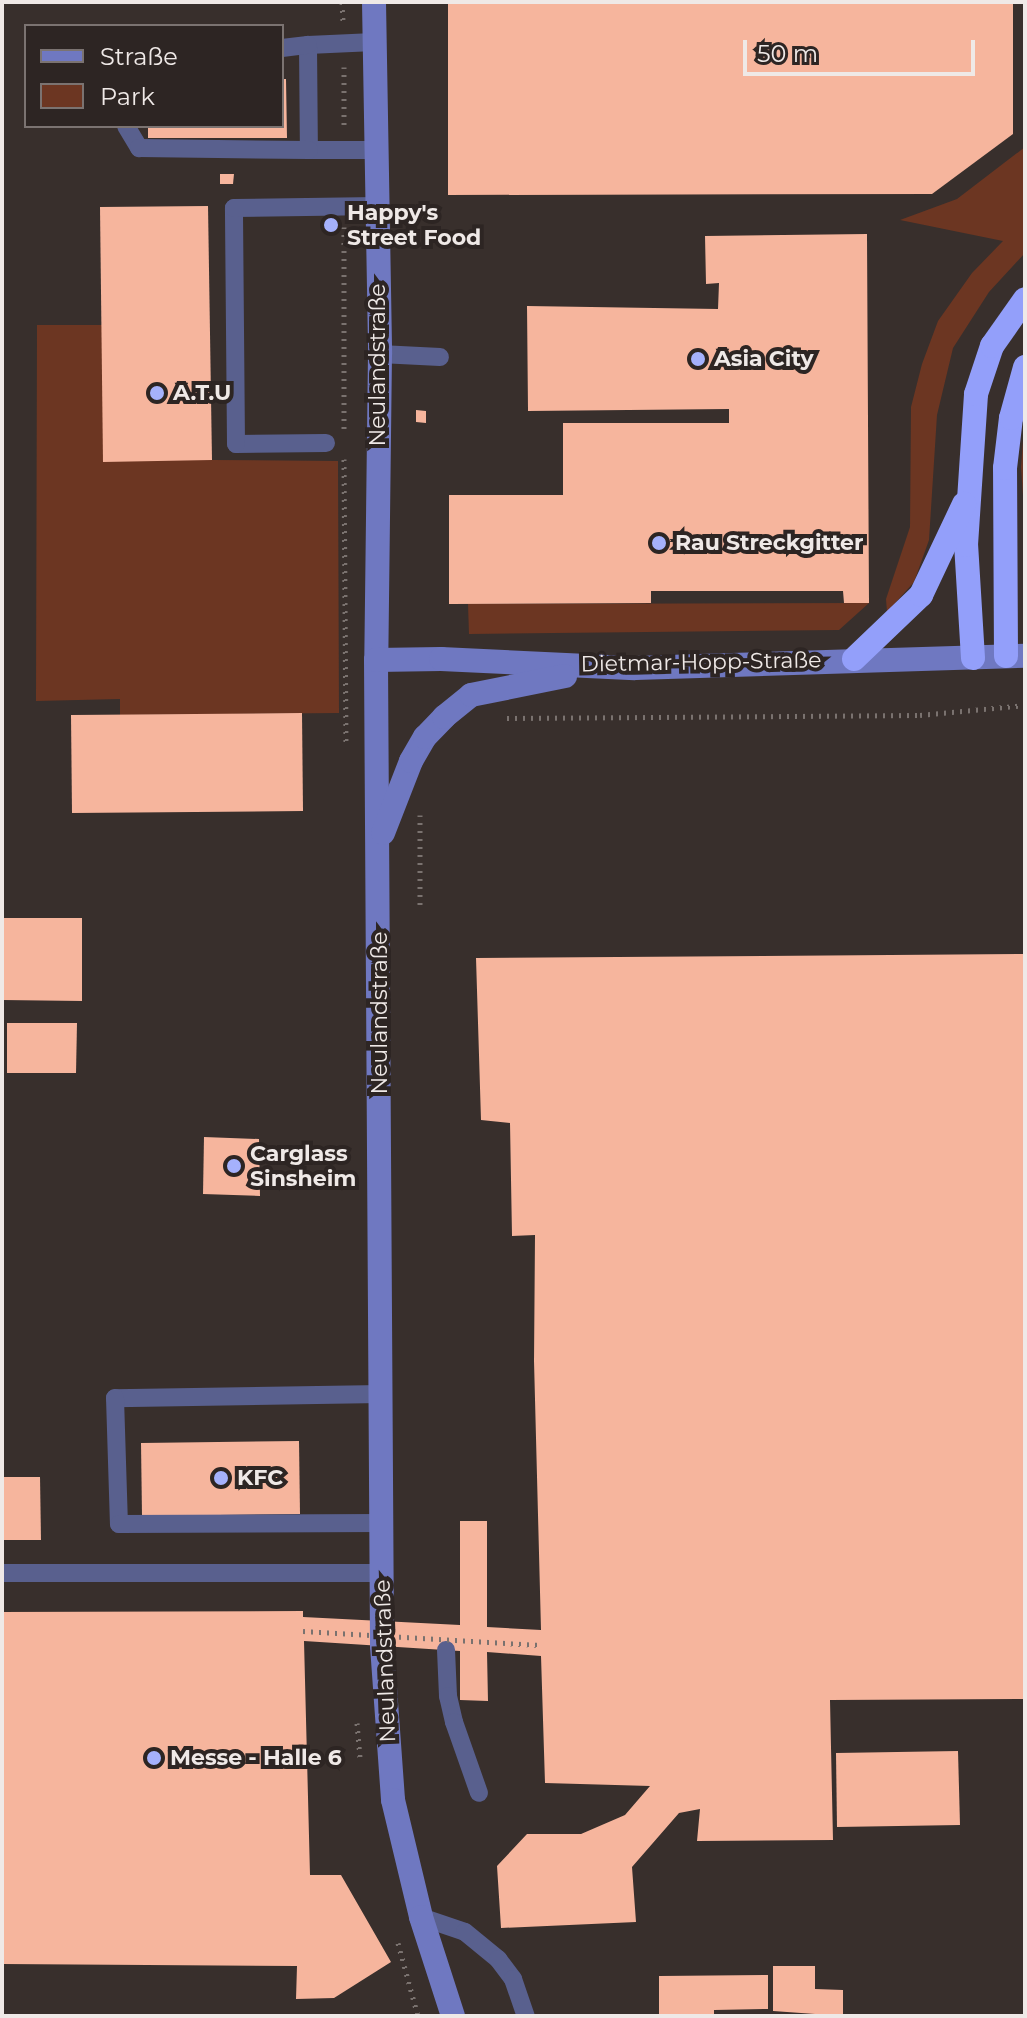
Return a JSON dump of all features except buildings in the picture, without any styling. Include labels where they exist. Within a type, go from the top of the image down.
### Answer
[{"type":"highway","points":[[973,658],[966,545],[976,394],[992,346],[1025,299]]},
{"type":"highway","points":[[1016,656],[1005,468],[1011,418],[1025,367]]},
{"type":"highway","points":[[854,659],[921,595],[968,495]]},
{"type":"highway","points":[[1007,543],[1025,569]]},
{"type":"street","name":"Neulandstraße","points":[[374,2],[380,354],[376,660],[385,1723],[393,1800],[421,1917],[453,2016]]},
{"type":"street","name":"Dietmar-Hopp-Straße","points":[[376,660],[441,659],[635,668],[1016,656]]},
{"type":"street","points":[[379,842],[411,761],[425,737],[471,695],[539,679],[635,668]]},
{"type":"lane","points":[[284,48],[374,42]]},
{"type":"lane","points":[[308,45],[309,150]]},
{"type":"lane","points":[[127,128],[139,148],[376,150]]},
{"type":"lane","points":[[326,443],[236,444],[234,208],[377,206]]},
{"type":"lane","points":[[380,354],[440,357]]},
{"type":"lane","points":[[381,1394],[115,1398],[119,1524],[382,1523]]},
{"type":"lane","points":[[2,1573],[382,1573]]},
{"type":"lane","points":[[446,1650],[448,1696],[479,1793]]},
{"type":"lane","points":[[421,1917],[465,1932],[498,1959],[513,1979],[526,2016]]},
{"type":"path","points":[[342,2],[344,150]]},
{"type":"path","points":[[344,207],[346,729]]},
{"type":"path","points":[[495,718],[920,715],[1025,705]]},
{"type":"path","points":[[420,906],[422,803]]},
{"type":"path","points":[[303,1631],[541,1645]]},
{"type":"green space","points":[[1025,147],[1025,253],[989,292],[953,348],[937,415],[929,540],[914,582],[887,612],[886,599],[910,527],[911,407],[922,364],[938,321],[972,273],[1003,241],[900,220],[957,199]]},
{"type":"green space","points":[[37,325],[103,325],[212,460],[338,461],[339,713],[120,715],[120,699],[36,701]]},
{"type":"green space","points":[[1025,414],[1025,525],[1021,467]]},
{"type":"green space","points":[[869,603],[839,630],[469,634],[468,604]]},
{"type":"place","name":"Happy's Street Food","points":[[331,225]]},
{"type":"place","name":"Asia City","points":[[698,359]]},
{"type":"place","name":"A.T.U","points":[[157,393]]},
{"type":"place","name":"Rau Streckgitter","points":[[659,543]]},
{"type":"place","name":"Carglass Sinsheim","points":[[234,1166]]},
{"type":"place","name":"KFC","points":[[221,1478]]},
{"type":"place","name":"Messe - Halle 6","points":[[154,1758]]}]
